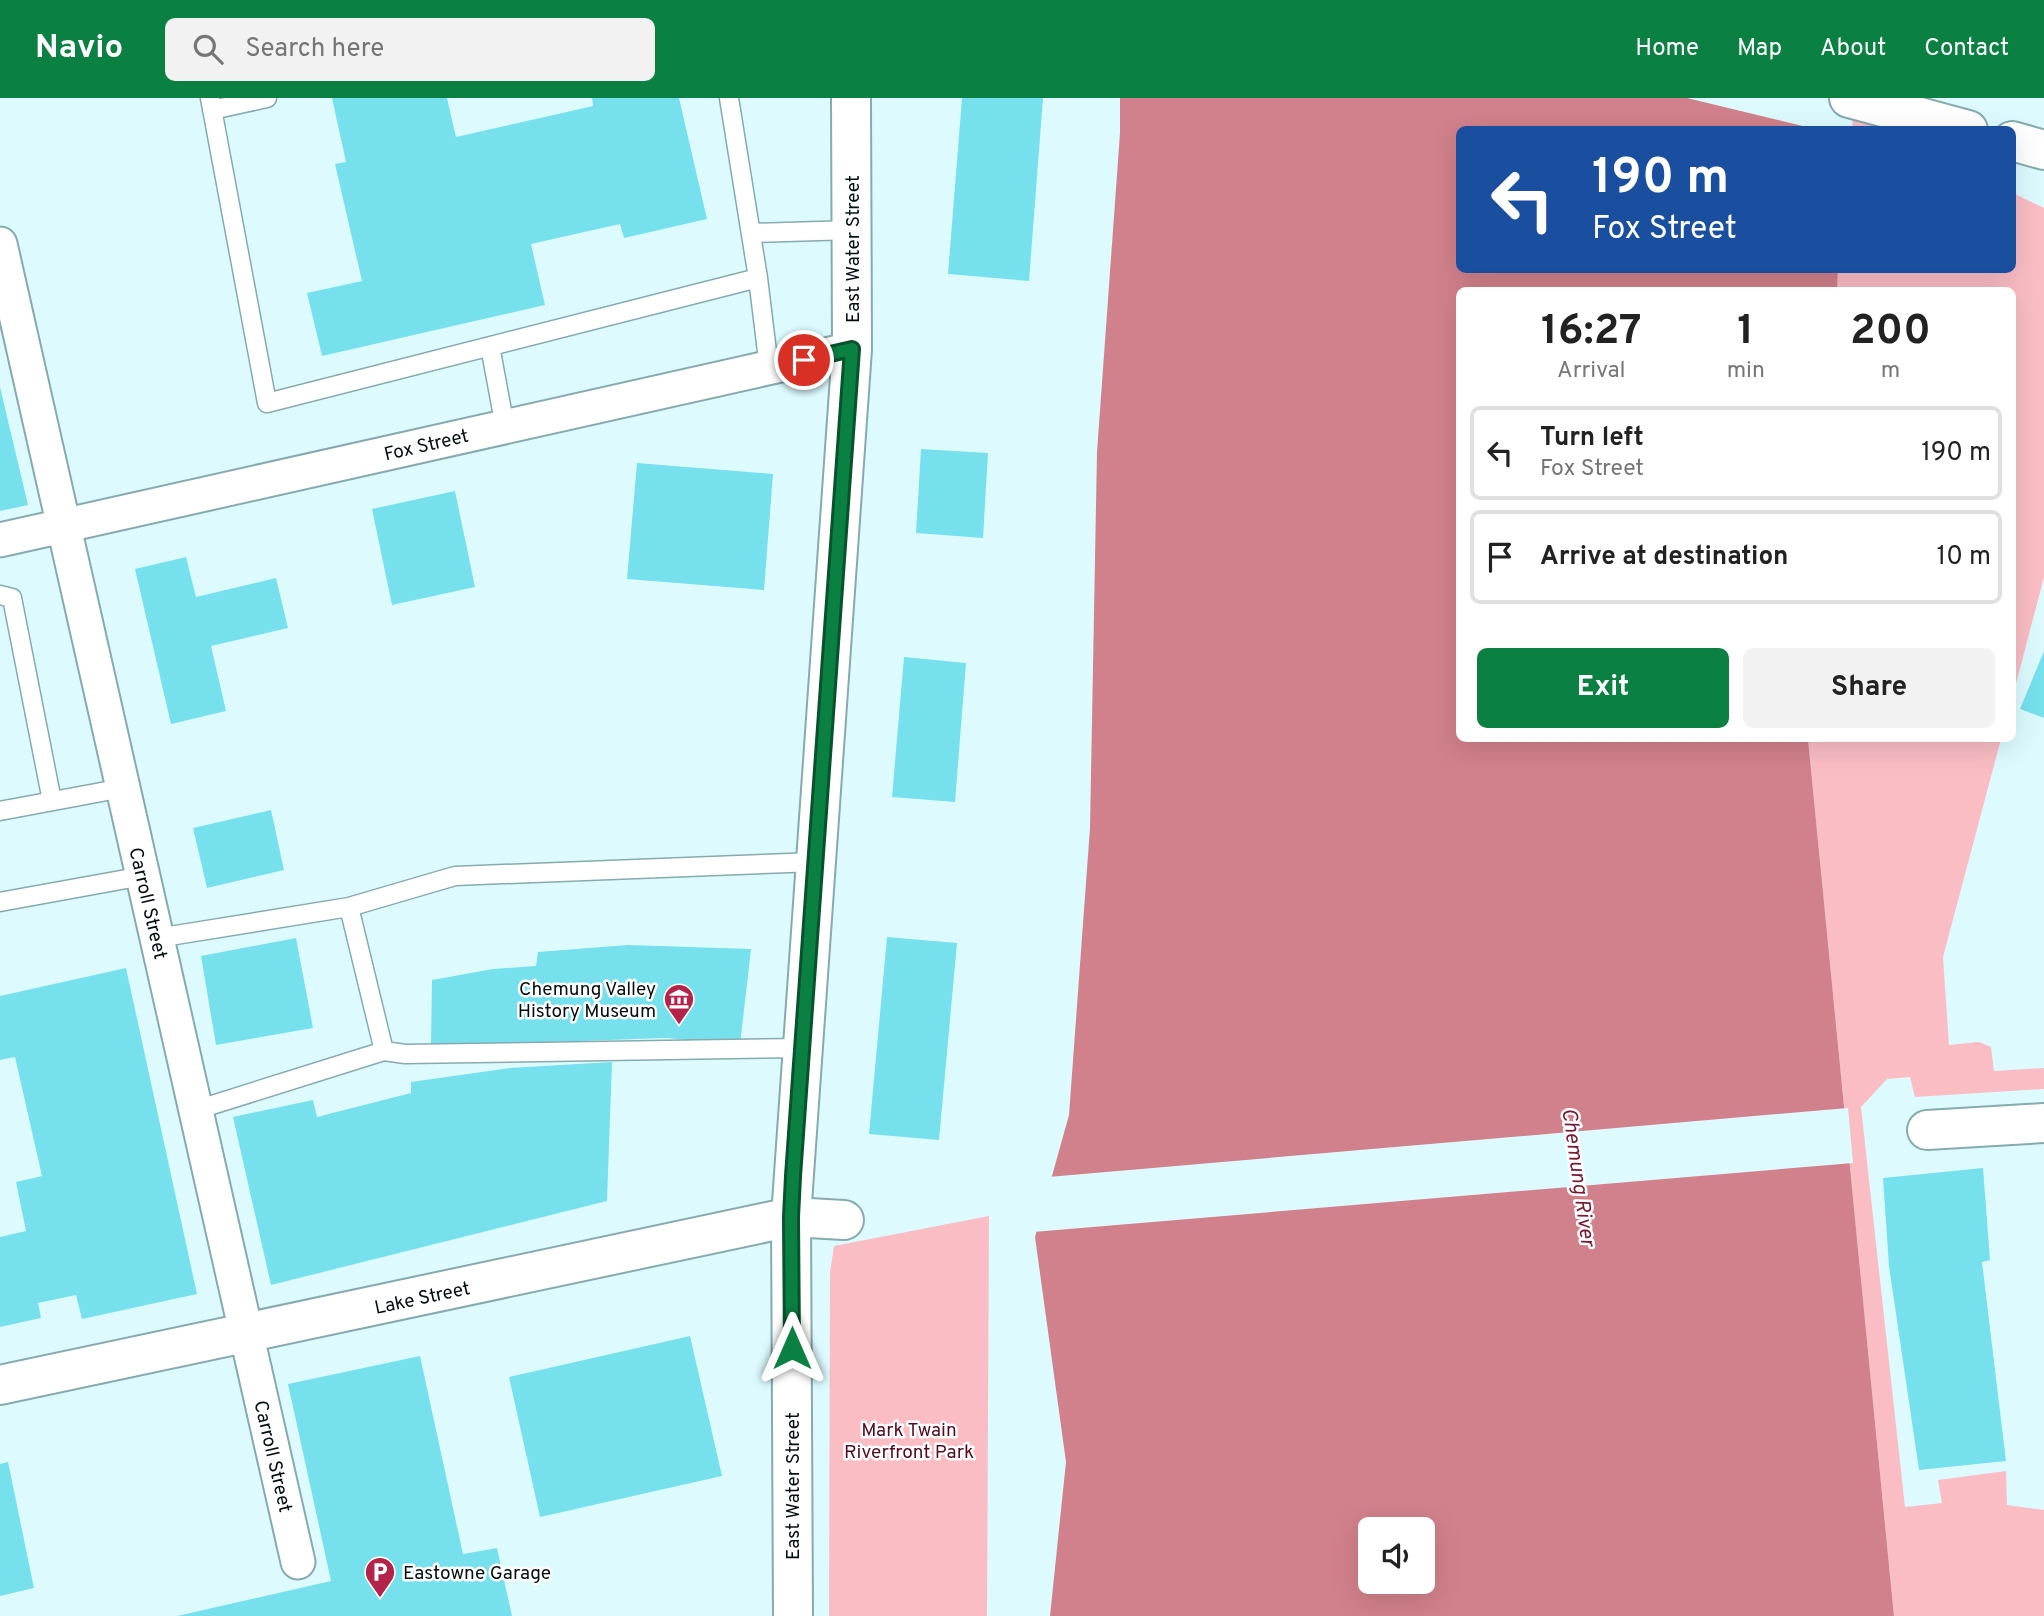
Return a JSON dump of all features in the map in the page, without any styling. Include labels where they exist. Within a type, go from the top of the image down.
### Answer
[{"type":"main road","name":"East Water Street","points":[[793,1616],[791,1217],[852,349],[851,98]]},
{"type":"main road","points":[[1849,98],[1953,126]]},
{"type":"main road","points":[[2016,142],[2044,150]]},
{"type":"main road","points":[[1927,1130],[2044,1123]]},
{"type":"main road","name":"Lake Street","points":[[0,1385],[246,1335],[791,1217],[844,1220]]},
{"type":"street","name":"Carroll Street","points":[[0,244],[298,1562]]},
{"type":"street","name":"Fox Street","points":[[0,540],[852,349]]},
{"type":"lane","points":[[267,98],[211,104],[267,403],[758,278]]},
{"type":"lane","points":[[729,98],[758,278],[769,368]]},
{"type":"lane","points":[[751,233],[852,230]]},
{"type":"lane","points":[[490,346],[505,427]]},
{"type":"lane","points":[[0,595],[12,598],[52,801]]},
{"type":"lane","points":[[0,811],[123,788]]},
{"type":"lane","points":[[157,938],[349,908],[455,876],[816,862]]},
{"type":"lane","points":[[0,902],[143,876]]},
{"type":"lane","points":[[349,908],[384,1051]]},
{"type":"lane","points":[[196,1110],[384,1051],[405,1055],[803,1048]]},
{"type":"green space","points":[[1850,98],[1887,98],[1880,126],[1849,126]]},
{"type":"green space","points":[[2016,194],[2044,208],[2044,577],[2016,684],[2016,287],[1837,287],[1838,273],[2016,273]]},
{"type":"green space","points":[[1808,742],[2000,742],[1943,957],[1949,1045],[1979,1042],[1991,1047],[1994,1071],[2044,1068],[2044,1089],[1915,1097],[1910,1077],[1887,1079],[1861,1107],[1905,1507],[1942,1503],[1938,1480],[2006,1471],[2007,1505],[2044,1510],[2044,1616],[1894,1616]]},
{"type":"green space","name":"Mark Twain Riverfront Park","points":[[989,1216],[987,1616],[829,1616],[830,1272],[834,1246]]},
{"type":"water","name":"Chemung River","points":[[1120,98],[1850,98],[1849,126],[1456,126],[1456,273],[1838,273],[1837,287],[1456,287],[1456,742],[1808,742],[1894,1616],[1050,1616],[1066,1462],[1035,1237],[1069,1115],[1090,828],[1097,452],[1120,133]]},
{"type":"pier","points":[[1687,98],[1854,98],[1852,126],[1803,126]]},
{"type":"pier","points":[[1848,1108],[1853,1163],[1033,1232],[1048,1177]]},
{"type":"building","points":[[332,98],[447,98],[456,137],[593,106],[592,98],[679,98],[707,219],[624,238],[620,224],[531,244],[545,305],[322,356],[307,293],[362,281],[335,164],[346,162]]},
{"type":"building","points":[[962,98],[1043,98],[1029,281],[948,274]]},
{"type":"building","points":[[0,387],[28,505],[0,511]]},
{"type":"building","points":[[921,449],[988,453],[983,538],[916,533]]},
{"type":"building","points":[[637,463],[773,474],[764,590],[627,579]]},
{"type":"building","points":[[455,491],[475,587],[392,605],[372,509]]},
{"type":"building","points":[[186,557],[196,597],[276,578],[288,628],[211,646],[226,711],[171,724],[135,569]]},
{"type":"building","points":[[2044,651],[2044,718],[2020,709]]},
{"type":"building","points":[[904,657],[966,663],[955,802],[892,797]]},
{"type":"building","points":[[271,810],[284,870],[207,888],[193,828]]},
{"type":"building","points":[[887,937],[957,943],[939,1140],[869,1134]]},
{"type":"building","points":[[296,938],[313,1028],[216,1045],[201,956]]},
{"type":"building","points":[[628,945],[751,949],[740,1045],[666,1038],[431,1046],[432,980],[493,969],[536,966],[538,952]]},
{"type":"building","points":[[126,968],[197,1294],[82,1319],[76,1295],[38,1303],[41,1318],[0,1327],[0,1237],[26,1231],[16,1182],[42,1176],[15,1057],[0,1060],[0,996]]},
{"type":"building","points":[[612,1062],[607,1201],[271,1285],[233,1117],[313,1100],[317,1117],[411,1093],[411,1082],[510,1068]]},
{"type":"building","points":[[1983,1168],[1990,1260],[1982,1262],[2006,1461],[1919,1470],[1889,1266],[1883,1178]]},
{"type":"building","points":[[690,1336],[722,1476],[540,1517],[509,1377]]},
{"type":"building","points":[[420,1356],[463,1554],[497,1548],[512,1616],[177,1616],[331,1581],[288,1384]]},
{"type":"building","points":[[8,1462],[34,1588],[0,1596],[0,1464]]},
{"type":"place","name":"Chemung Valley History Museum","points":[[679,1026]]},
{"type":"place","name":"Eastowne Garage","points":[[380,1599]]},
{"type":"route","points":[[792,1348],[793,1176],[852,349],[804,360]]}]
